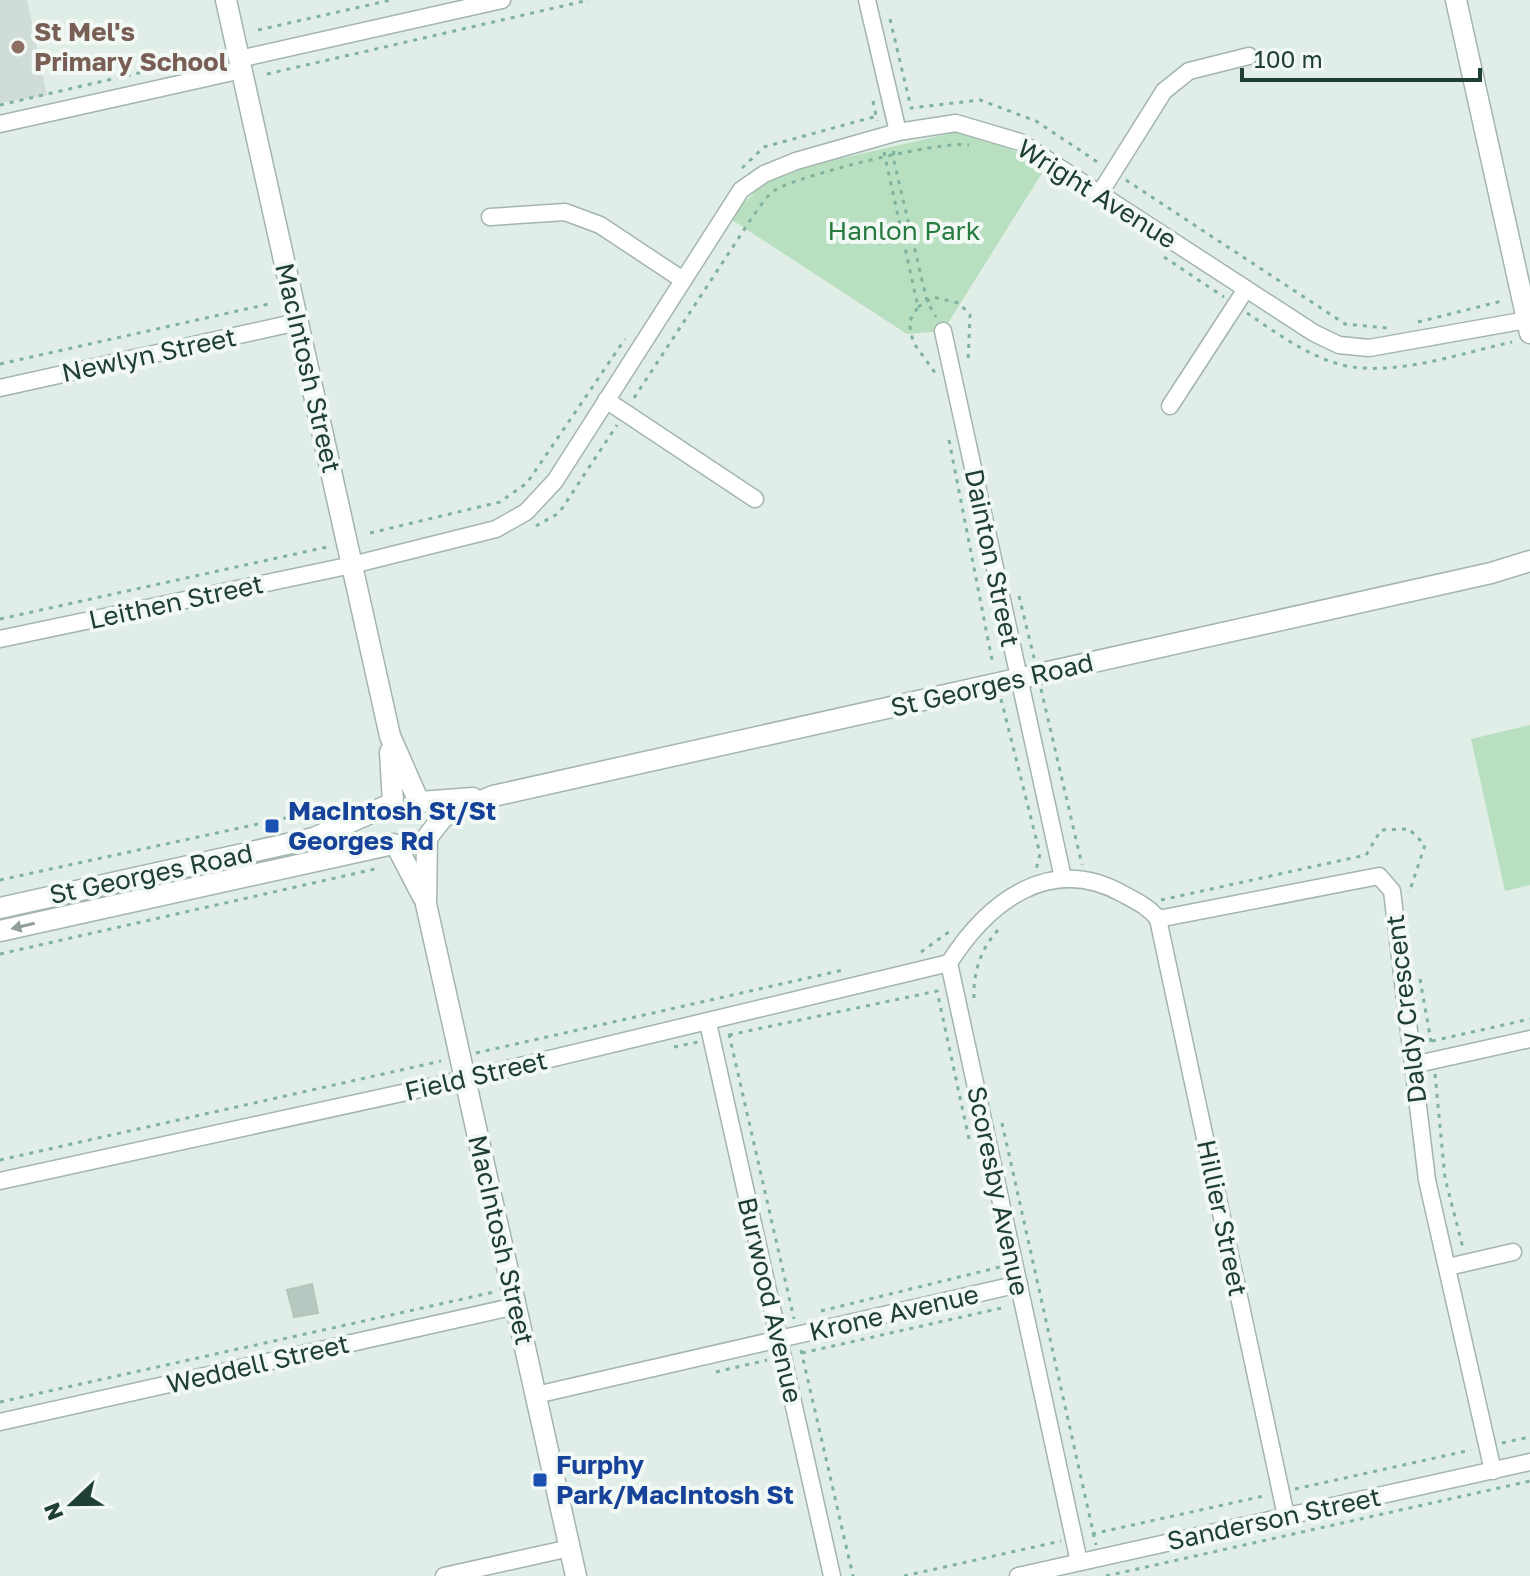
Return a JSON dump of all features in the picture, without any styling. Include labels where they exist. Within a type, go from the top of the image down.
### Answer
[{"type":"street","name":"MacIntosh Street","points":[[226,0],[390,736],[392,804]]},
{"type":"street","points":[[0,124],[502,0]]},
{"type":"street","points":[[867,0],[898,132]]},
{"type":"street","points":[[1456,0],[1523,332]]},
{"type":"street","points":[[1100,193],[1164,91],[1189,71],[1249,56]]},
{"type":"street","name":"Wright Avenue","points":[[352,565],[496,529],[526,512],[555,481],[741,190],[764,174],[796,161],[898,132],[956,123],[1020,142],[1246,289],[1339,345],[1369,348],[1523,332]]},
{"type":"street","points":[[490,217],[565,212],[600,225],[683,280]]},
{"type":"street","points":[[1170,406],[1246,289]]},
{"type":"street","name":"Newlyn Street","points":[[0,388],[298,322]]},
{"type":"street","name":"Dainton Street","points":[[943,331],[1062,873]]},
{"type":"street","points":[[606,400],[755,499]]},
{"type":"street","name":"St Georges Road","points":[[420,802],[493,796],[1491,573],[1530,561]]},
{"type":"street","name":"Leithen Street","points":[[0,639],[352,565]]},
{"type":"street","name":"St Georges Road","points":[[1491,573],[1530,570]]},
{"type":"street","name":"MacIntosh Street","points":[[390,736],[420,802]]},
{"type":"street","name":"St Georges Road","points":[[428,836],[443,817],[493,796]]},
{"type":"street","points":[[406,799],[420,802],[432,820],[428,836],[409,848],[394,844],[382,824],[392,804],[406,799]]},
{"type":"street","name":"St Georges Road","points":[[0,908],[314,838],[392,804]]},
{"type":"street","name":"MacIntosh Street","points":[[428,836],[426,904],[576,1576]]},
{"type":"street","name":"MacIntosh Street","points":[[394,844],[426,904]]},
{"type":"street","name":"St Georges Road","points":[[0,931],[394,844]]},
{"type":"street","points":[[192,865],[196,887]]},
{"type":"street","points":[[949,963],[987,913],[1037,883],[1062,873],[1109,886],[1156,910]]},
{"type":"street","name":"Daldy Crescent","points":[[1156,910],[1379,876],[1392,891],[1427,1180],[1493,1471]]},
{"type":"street","name":"Hillier Street","points":[[1156,910],[1286,1516]]},
{"type":"street","name":"Field Street","points":[[0,1181],[466,1079],[728,1027],[949,963]]},
{"type":"street","name":"Scoresby Avenue","points":[[949,963],[1010,1286],[1071,1564]]},
{"type":"street","name":"Burwood Avenue","points":[[710,1031],[832,1576]]},
{"type":"street","points":[[1413,1065],[1530,1039]]},
{"type":"street","points":[[1448,1267],[1513,1252]]},
{"type":"street","name":"Krone Avenue","points":[[536,1395],[1010,1286]]},
{"type":"street","name":"Weddell Street","points":[[0,1422],[516,1306]]},
{"type":"street","name":"Sanderson Street","points":[[1018,1576],[1530,1462]]},
{"type":"street","points":[[444,1576],[570,1548]]},
{"type":"path","points":[[258,30],[391,0]]},
{"type":"path","points":[[267,74],[589,0]]},
{"type":"path","points":[[889,15],[911,108],[980,100],[1036,121],[1345,324],[1390,328]]},
{"type":"path","points":[[0,105],[216,55]]},
{"type":"path","points":[[870,87],[918,307],[909,322],[913,342],[936,375]]},
{"type":"path","points":[[898,132],[893,157],[927,301],[943,331]]},
{"type":"path","points":[[527,532],[559,513],[753,216],[774,190],[802,179],[893,157],[957,143],[970,145]]},
{"type":"path","points":[[1158,252],[1287,340],[1334,362],[1353,367],[1399,366],[1523,332]]},
{"type":"path","points":[[1418,322],[1502,301]]},
{"type":"path","points":[[0,364],[273,303]]},
{"type":"path","points":[[948,435],[997,684],[1040,854],[1036,868]]},
{"type":"path","points":[[0,619],[327,547]]},
{"type":"path","points":[[0,880],[341,806]]},
{"type":"path","points":[[1156,910],[1366,855],[1381,830],[1409,829],[1425,845],[1406,902]]},
{"type":"path","points":[[1025,873],[1036,868],[1062,873],[1079,872],[1082,867]]},
{"type":"path","points":[[0,954],[375,869]]},
{"type":"path","points":[[919,953],[962,922]]},
{"type":"path","points":[[974,1001],[973,976],[989,940],[1006,922]]},
{"type":"path","points":[[0,1160],[843,971]]},
{"type":"path","points":[[1420,979],[1432,1041],[1445,1178],[1467,1263]]},
{"type":"path","points":[[668,1048],[728,1027],[937,991],[971,1145]]},
{"type":"path","points":[[721,998],[853,1576]]},
{"type":"path","points":[[1432,1041],[1530,1019]]},
{"type":"path","points":[[1002,1122],[1104,1576],[1530,1481]]},
{"type":"path","points":[[998,1268],[1010,1286],[1006,1307]]},
{"type":"path","points":[[0,1402],[494,1292]]},
{"type":"path","points":[[904,1576],[1530,1437]]},
{"type":"path","points":[[1055,1527],[1066,1540],[1071,1564]]},
{"type":"shaded area","name":"St Mel's Primary School","points":[[0,0],[27,0],[47,95],[0,103]]},
{"type":"green space","name":"Hanlon Park","points":[[965,130],[1047,165],[943,331],[907,334],[729,218],[773,174]]},
{"type":"green space","points":[[1530,725],[1530,885],[1505,891],[1471,739]]},
{"type":"building","points":[[312,1284],[318,1313],[294,1317],[287,1290]]},
{"type":"place","name":"St Mel's Primary School","points":[[18,47]]},
{"type":"place","name":"MacIntosh St/St Georges Rd","points":[[272,826]]},
{"type":"place","name":"Furphy Park/MacIntosh St","points":[[540,1480]]}]
